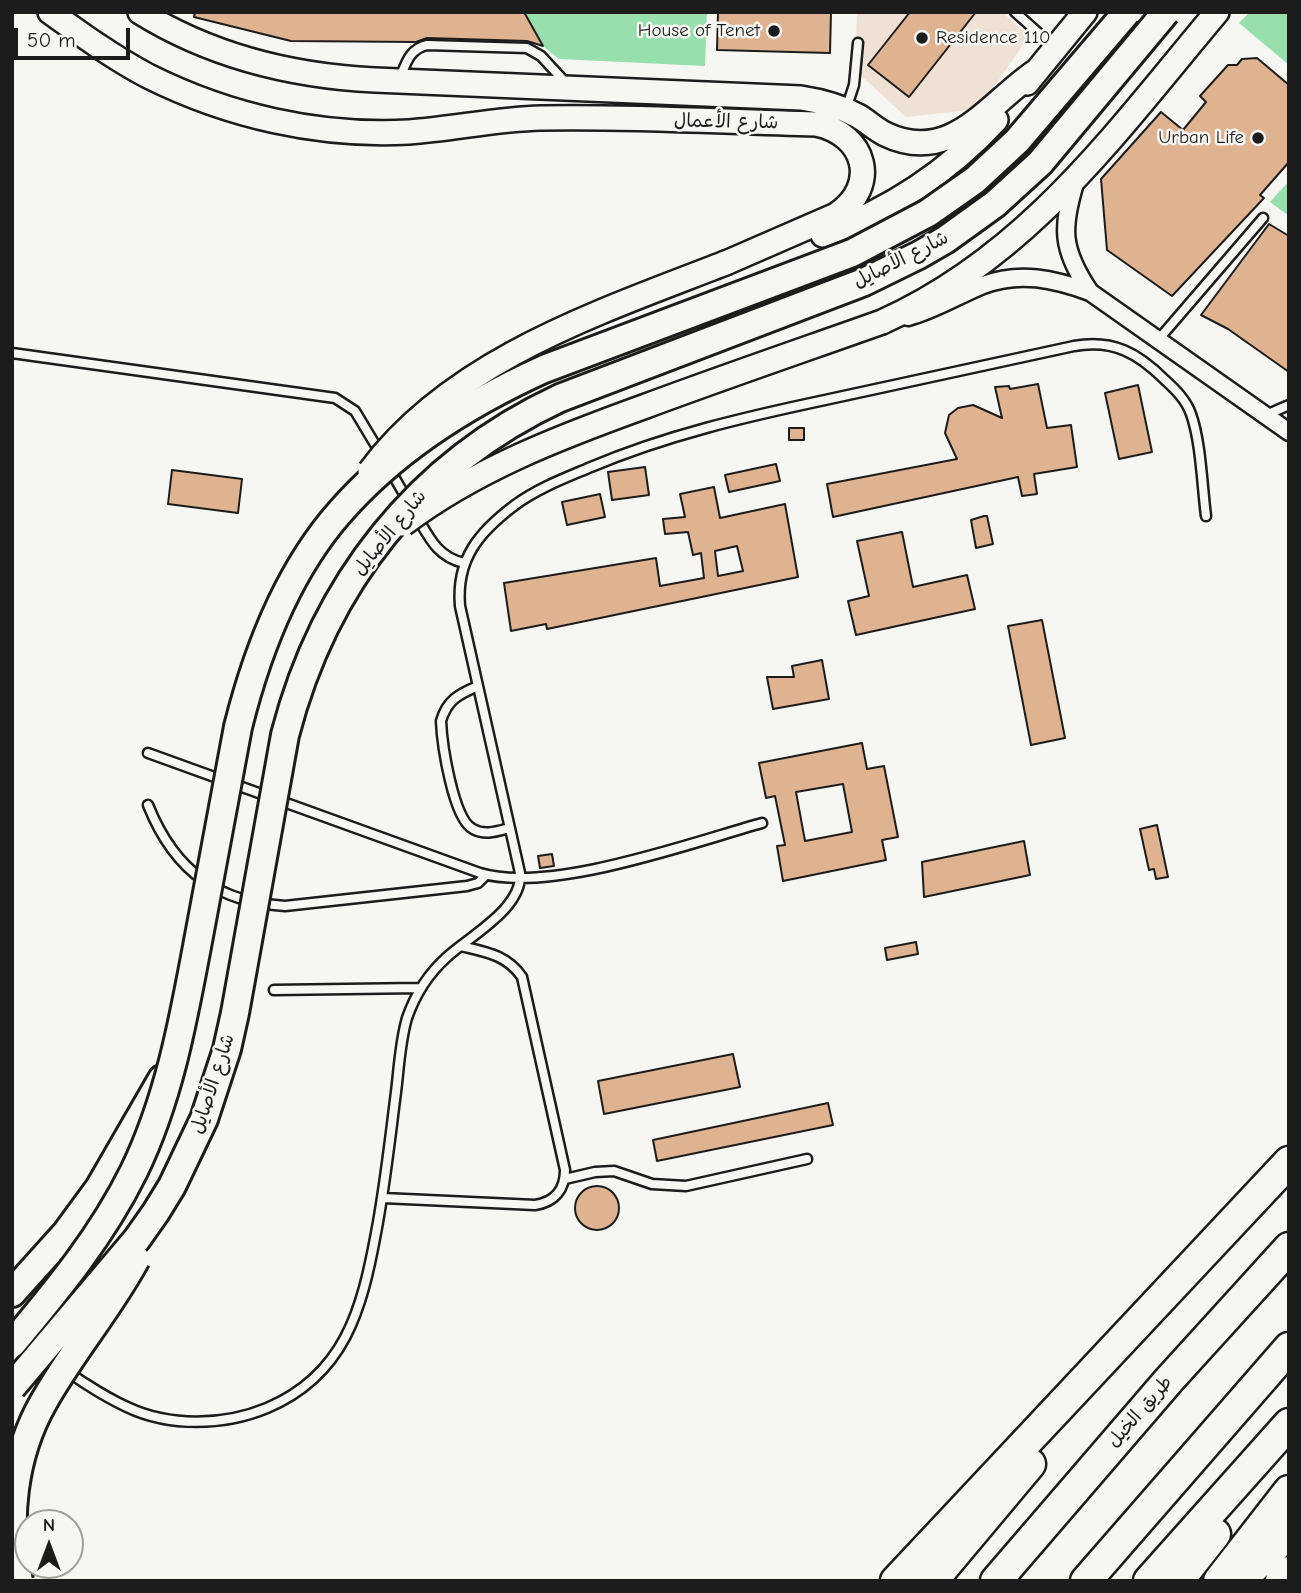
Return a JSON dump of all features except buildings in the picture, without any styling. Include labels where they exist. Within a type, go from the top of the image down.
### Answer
[{"type":"highway","points":[[896,1581],[1289,1162]]},
{"type":"highway","name":"طريق الخيل","points":[[996,1581],[1169,1380],[1289,1248]]},
{"type":"highway","points":[[1086,1581],[1289,1348]]},
{"type":"highway","points":[[932,1581],[1048,1443],[1056,1427],[1059,1409]]},
{"type":"highway","points":[[1149,1581],[1289,1424]]},
{"type":"highway","points":[[1178,1581],[1262,1474],[1289,1424]]},
{"type":"highway","points":[[1219,1581],[1289,1492]]},
{"type":"highway","points":[[1241,1581],[1289,1532]]},
{"type":"highway","points":[[1281,1581],[1289,1572]]},
{"type":"main road","name":"شارع الأصايل","points":[[12,1344],[71,1273],[116,1206],[150,1133],[175,1056],[248,687],[261,650],[289,590],[339,512],[420,440],[469,407],[511,384],[544,369],[852,253],[928,213],[975,180],[1017,142],[1127,12]]},
{"type":"main road","name":"شارع الأصايل","points":[[12,1387],[137,1239],[156,1212],[189,1153],[227,1049],[285,735],[293,705],[311,656],[329,618],[344,591],[380,540],[416,498],[448,467],[474,447],[530,412],[560,398],[864,282],[954,234],[995,204],[1040,163],[1166,12]]},
{"type":"main road","points":[[12,1293],[66,1233],[99,1188],[175,1056]]},
{"type":"main road","points":[[19,1581],[13,1502],[17,1477],[31,1429],[54,1384],[132,1267],[145,1243],[156,1212]]},
{"type":"street","name":"شارع الأعمال","points":[[50,12],[113,56],[181,91],[230,109],[292,125],[331,130],[408,132],[478,122],[542,118],[816,124],[830,127],[842,133],[852,143],[862,168],[862,182],[845,219]]},
{"type":"street","name":"شارع الأعمال","points":[[140,12],[198,42],[255,62],[314,75],[801,98],[846,110],[880,131],[915,142],[936,141],[955,135],[976,122],[1035,72]]},
{"type":"street","name":"شارع الأعمال","points":[[339,512],[392,444],[436,405],[486,369],[557,331],[728,262],[907,196],[955,161],[997,119],[1085,12]]},
{"type":"street","points":[[380,540],[474,478],[542,445],[709,382],[882,323],[945,290],[983,275],[1077,178],[1217,12]]},
{"type":"street","points":[[1077,178],[1066,212],[1066,238],[1072,263],[1090,292]]},
{"type":"street","points":[[983,275],[1003,279],[1025,276],[1047,278],[1090,292],[1289,432]]},
{"type":"lane","points":[[1015,12],[1055,48]]},
{"type":"lane","points":[[846,110],[854,85],[858,43]]},
{"type":"lane","points":[[399,81],[409,56],[422,46],[512,47],[527,48],[541,56],[570,88]]},
{"type":"lane","points":[[1158,340],[1263,218]]},
{"type":"lane","points":[[12,1333],[129,1408],[179,1421],[205,1422],[258,1412],[289,1396],[319,1372],[350,1330],[367,1281],[383,1198],[402,1038],[407,1020],[420,988],[446,957],[514,900],[521,879],[458,589],[464,563],[475,542],[517,504],[550,485],[640,448],[733,419],[1087,343],[1114,345],[1138,356],[1186,402],[1193,420],[1206,516]]},
{"type":"lane","points":[[12,353],[335,398],[346,403],[362,421],[435,547],[447,558],[464,563]]},
{"type":"lane","points":[[1266,416],[1289,405]]},
{"type":"lane","points":[[478,686],[451,701],[444,710],[441,721],[456,807],[465,824],[473,829],[491,832],[510,828]]},
{"type":"lane","points":[[148,753],[486,875],[521,879],[557,875],[625,861],[762,823]]},
{"type":"lane","points":[[148,805],[156,826],[168,845],[200,877],[240,899],[262,904],[307,905],[467,886],[478,883],[486,875]]},
{"type":"lane","points":[[383,1198],[535,1205],[549,1202],[555,1197],[565,1179],[523,977],[509,962],[500,957],[461,946]]},
{"type":"lane","points":[[274,990],[420,988]]},
{"type":"lane","points":[[565,1179],[614,1171],[652,1184],[685,1186],[807,1159]]},
{"type":"shaded area","points":[[857,12],[1002,12],[1029,36],[979,109],[906,117],[855,70]]},
{"type":"green space","points":[[524,12],[707,12],[705,66],[559,59],[543,46]]},
{"type":"green space","points":[[1250,12],[1289,12],[1289,65],[1239,23]]},
{"type":"green space","points":[[1289,181],[1289,216],[1270,202]]},
{"type":"place","name":"House of Tenet","points":[[774,31]]},
{"type":"place","name":"Residence 110","points":[[922,38]]},
{"type":"place","name":"Urban Life","points":[[1258,138]]}]
